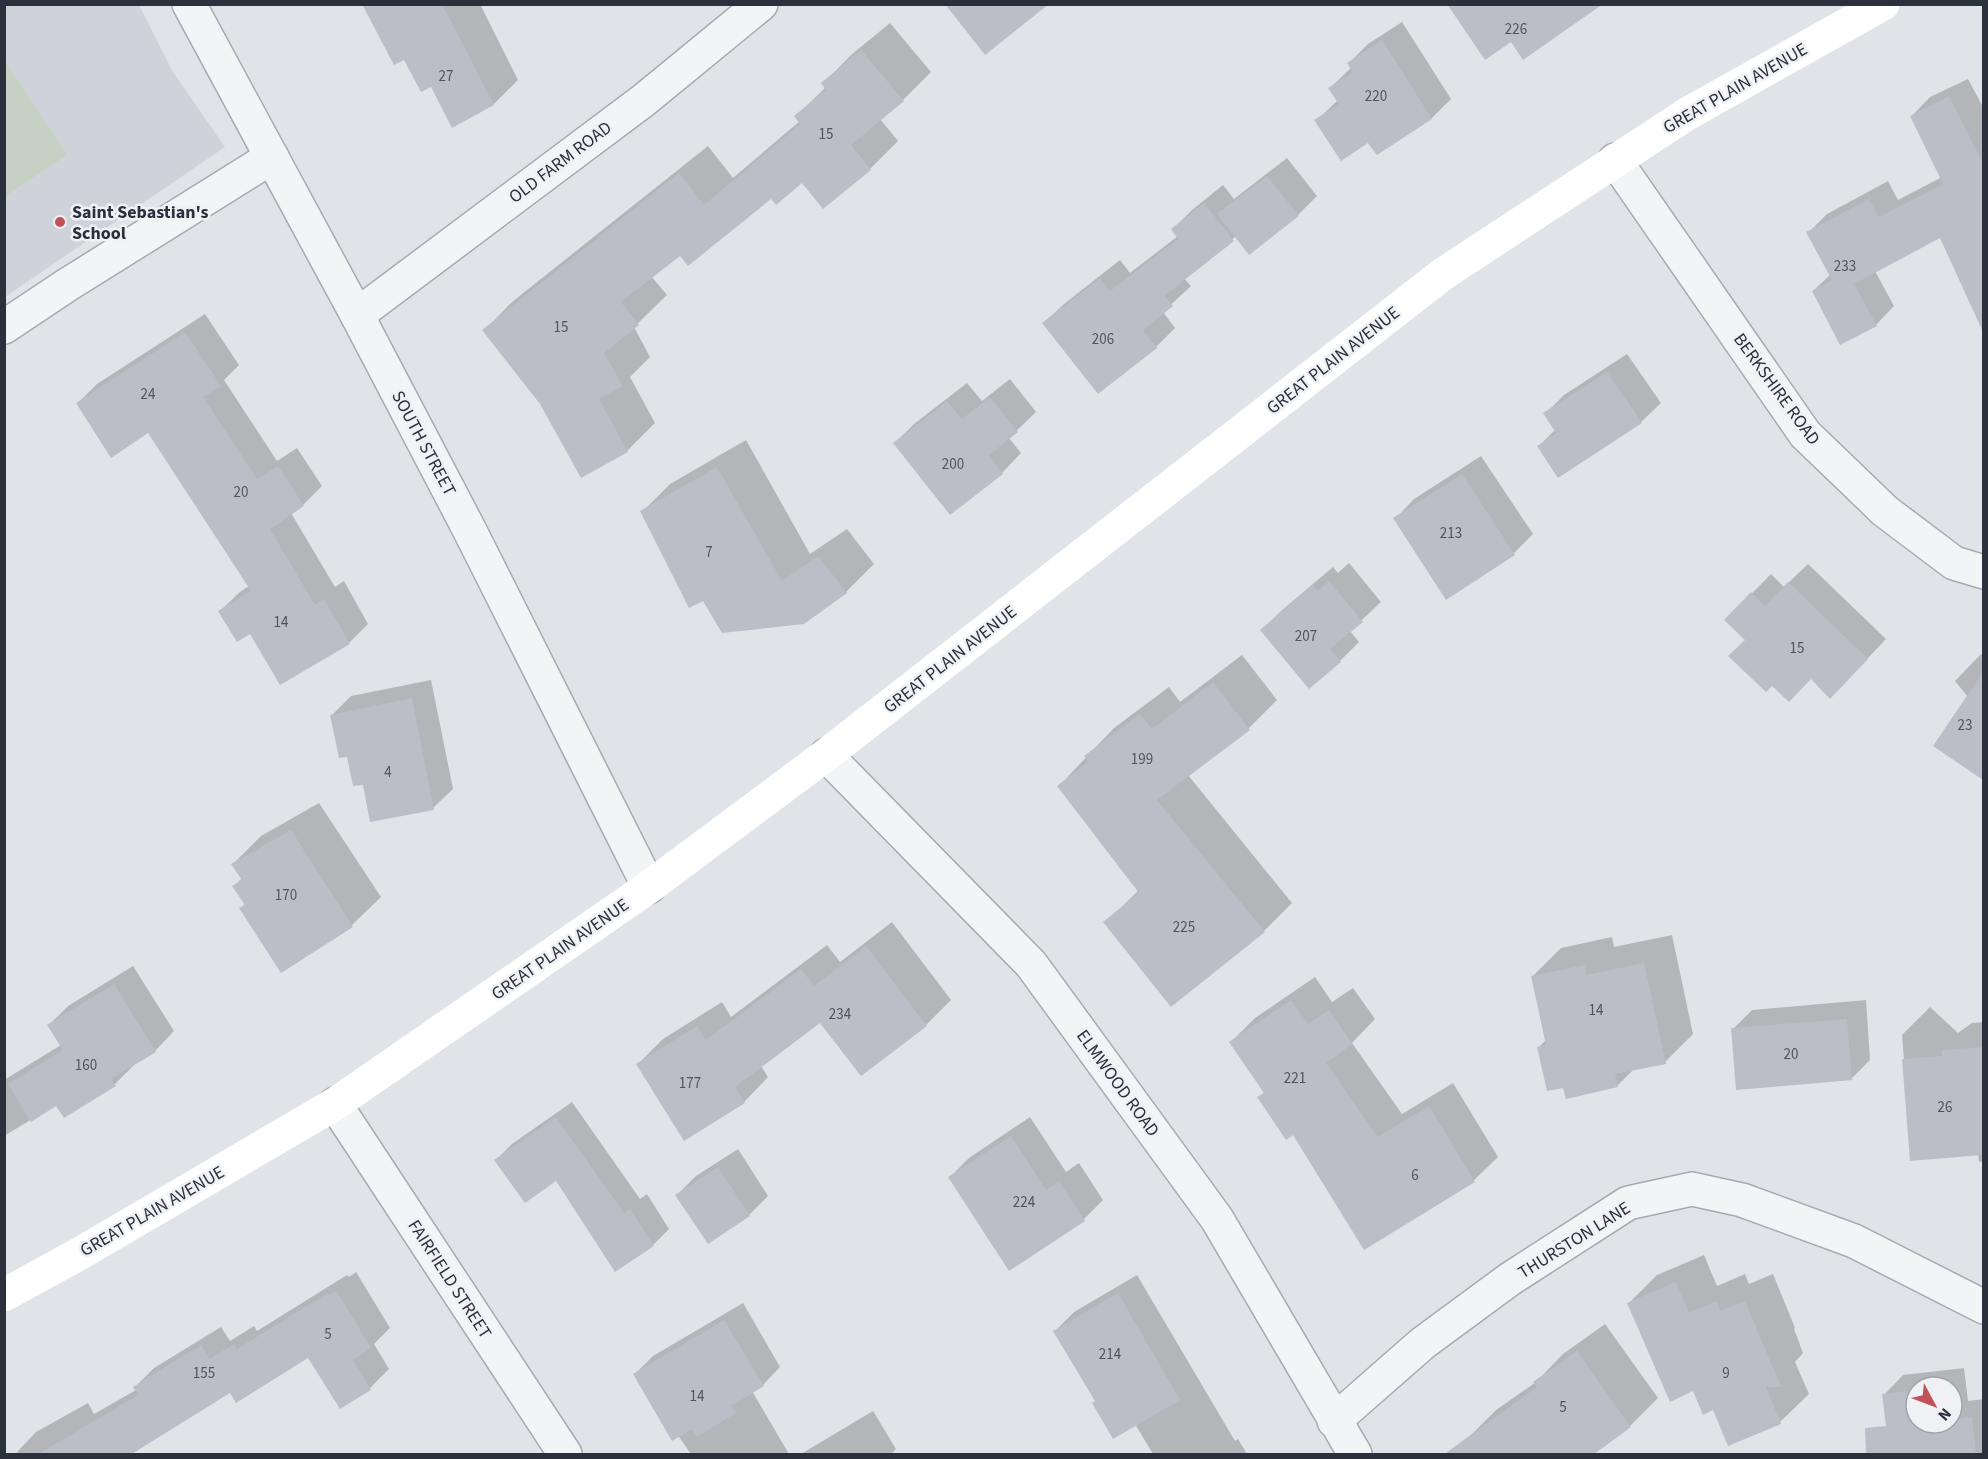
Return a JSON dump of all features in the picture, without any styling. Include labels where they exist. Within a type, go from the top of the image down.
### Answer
[{"type":"main road","name":"GREAT PLAIN AVENUE","points":[[4,1295],[79,1254],[335,1104],[649,887],[826,755],[1443,274],[1687,114],[1883,4]]},
{"type":"street","name":"SOUTH STREET","points":[[189,4],[357,315],[469,529],[649,887]]},
{"type":"street","name":"OLD FARM ROAD","points":[[357,315],[644,99],[761,4]]},
{"type":"street","points":[[4,327],[272,157]]},
{"type":"street","name":"BERKSHIRE ROAD","points":[[1615,160],[1806,434],[1885,511],[1954,563],[1983,572]]},
{"type":"street","name":"ELMWOOD ROAD","points":[[826,755],[1031,964],[1217,1219],[1355,1455]]},
{"type":"street","name":"FAIRFIELD STREET","points":[[335,1104],[565,1455]]},
{"type":"street","name":"THURSTON LANE","points":[[1334,1421],[1423,1343],[1510,1279],[1628,1203],[1692,1189],[1742,1200],[1854,1241],[1983,1307]]},
{"type":"shaded area","name":"Saint Sebastian's School","points":[[5,5],[139,5],[173,72],[225,147],[5,297]]},
{"type":"green space","points":[[4,60],[67,155],[5,196],[4,196]]},
{"type":"building","points":[[362,4],[442,4],[494,105],[452,128],[431,87],[421,92],[404,60],[394,65]]},
{"type":"building","points":[[945,4],[1049,4],[985,55]]},
{"type":"building","points":[[1447,4],[1603,4],[1523,60],[1511,42],[1485,60]]},
{"type":"building","points":[[1382,40],[1432,119],[1377,155],[1368,143],[1341,161],[1314,120],[1339,104],[1328,88],[1353,72],[1347,63]]},
{"type":"building","points":[[861,50],[904,101],[851,145],[871,170],[823,209],[802,183],[776,205],[771,199],[688,266],[680,256],[621,302],[639,325],[604,353],[623,386],[599,399],[628,452],[581,478],[540,404],[482,330],[679,173],[704,205],[800,124],[794,116],[826,90],[821,83]]},
{"type":"building","points":[[1949,96],[1983,163],[1983,332],[1940,238],[1854,284],[1877,326],[1840,345],[1812,291],[1832,280],[1806,232],[1869,199],[1879,217],[1943,184],[1910,116]]},
{"type":"building","points":[[1267,176],[1299,216],[1249,255],[1217,214]]},
{"type":"building","points":[[1204,203],[1234,241],[1164,296],[1173,306],[1143,330],[1157,348],[1098,394],[1042,323],[1100,278],[1110,291],[1178,239],[1171,229]]},
{"type":"building","points":[[185,332],[221,386],[203,397],[257,479],[278,466],[304,506],[270,529],[315,605],[324,599],[350,644],[280,685],[250,634],[237,642],[218,611],[251,591],[148,433],[111,458],[76,403]]},
{"type":"building","points":[[1607,372],[1642,423],[1558,478],[1537,446],[1556,433],[1543,413]]},
{"type":"building","points":[[990,397],[1018,432],[989,455],[1003,474],[950,515],[893,443],[947,401],[962,419]]},
{"type":"building","points":[[717,467],[782,581],[818,556],[847,593],[804,624],[722,633],[703,601],[689,608],[640,511]]},
{"type":"building","points":[[1462,474],[1515,555],[1446,600],[1393,518]]},
{"type":"building","points":[[1329,581],[1363,622],[1330,649],[1341,662],[1309,689],[1260,630],[1313,585],[1318,591]]},
{"type":"building","points":[[1788,582],[1868,659],[1830,699],[1811,679],[1789,702],[1772,686],[1766,692],[1728,656],[1745,640],[1724,620],[1751,592],[1765,606]]},
{"type":"building","points":[[1983,672],[1983,780],[1933,746]]},
{"type":"building","points":[[1213,682],[1250,730],[1157,800],[1265,932],[1171,1007],[1103,922],[1139,893],[1057,786],[1088,762],[1084,756],[1140,714],[1152,729]]},
{"type":"building","points":[[412,698],[434,810],[370,822],[363,785],[353,786],[347,757],[339,758],[330,715]]},
{"type":"building","points":[[291,830],[353,927],[281,973],[239,908],[245,905],[232,886],[242,880],[231,864]]},
{"type":"building","points":[[866,946],[927,1026],[861,1076],[820,1023],[735,1087],[745,1103],[684,1141],[636,1064],[697,1026],[706,1040],[801,969],[814,986]]},
{"type":"building","points":[[1644,963],[1666,1064],[1615,1074],[1618,1087],[1566,1099],[1563,1088],[1547,1091],[1537,1047],[1546,1045],[1531,976],[1585,965],[1586,975]]},
{"type":"building","points":[[114,984],[156,1052],[111,1079],[116,1086],[64,1118],[56,1106],[31,1122],[8,1084],[63,1050],[47,1025]]},
{"type":"building","points":[[1291,1000],[1308,1024],[1329,1010],[1352,1044],[1326,1063],[1378,1137],[1429,1106],[1475,1182],[1364,1250],[1293,1135],[1286,1140],[1257,1097],[1264,1093],[1229,1042]]},
{"type":"building","points":[[1847,1019],[1852,1080],[1736,1090],[1731,1028]]},
{"type":"building","points":[[1983,1047],[1983,1155],[1910,1161],[1902,1059],[1942,1056],[1942,1050]]},
{"type":"building","points":[[556,1117],[624,1213],[630,1209],[654,1246],[615,1272],[556,1181],[525,1203],[494,1160]]},
{"type":"building","points":[[1011,1136],[1046,1190],[1059,1181],[1085,1221],[1009,1271],[948,1177]]},
{"type":"building","points":[[718,1167],[750,1216],[708,1244],[675,1195]]},
{"type":"building","points":[[1676,1282],[1689,1313],[1717,1301],[1720,1311],[1745,1301],[1781,1387],[1766,1387],[1781,1424],[1728,1446],[1713,1410],[1703,1415],[1693,1391],[1670,1402],[1627,1303]]},
{"type":"building","points":[[336,1290],[371,1348],[353,1360],[371,1390],[340,1409],[308,1358],[236,1403],[230,1393],[130,1455],[37,1455],[138,1395],[133,1387],[201,1345],[210,1359],[234,1344],[237,1349]]},
{"type":"building","points":[[1118,1293],[1180,1400],[1113,1439],[1092,1403],[1095,1401],[1053,1331]]},
{"type":"building","points":[[724,1320],[764,1386],[731,1406],[736,1413],[697,1437],[692,1429],[672,1441],[633,1374]]},
{"type":"building","points":[[1577,1351],[1631,1427],[1593,1455],[1443,1455],[1537,1387],[1533,1382]]},
{"type":"building","points":[[1904,1391],[1904,1435],[1964,1435],[1964,1418],[1972,1417],[1976,1455],[1866,1455],[1865,1428],[1886,1426],[1882,1394]]},
{"type":"place","name":"Saint Sebastian's School","points":[[60,222]]}]
